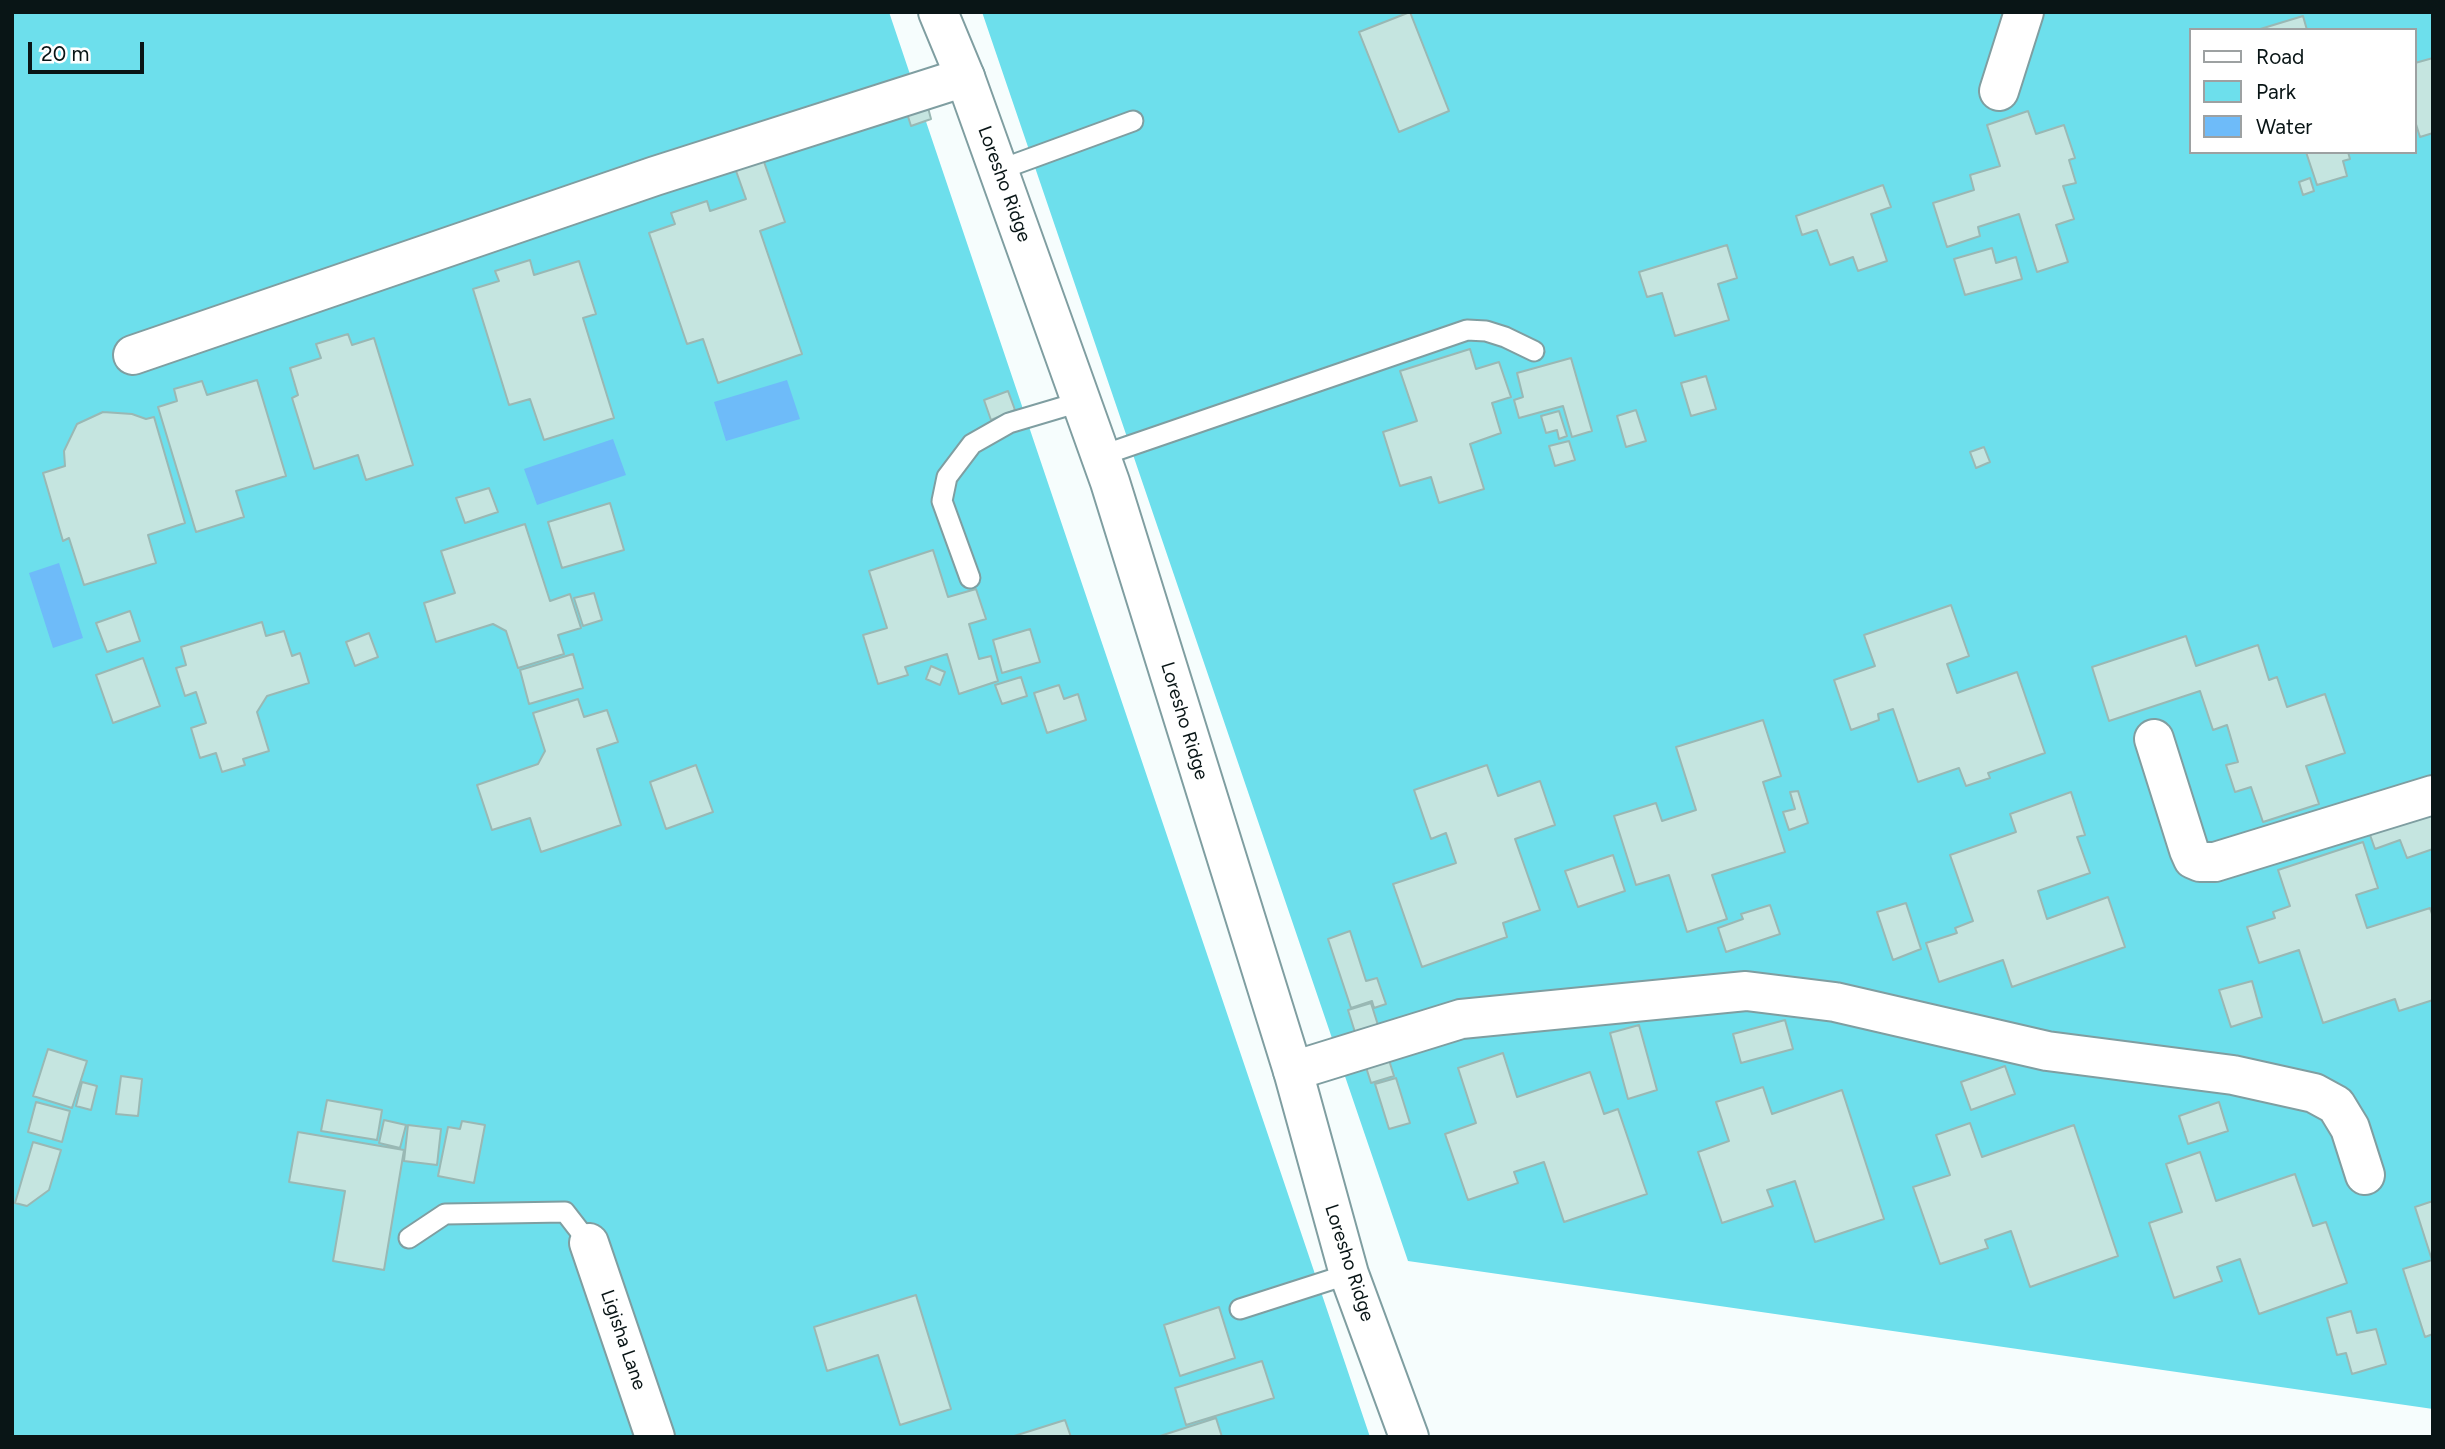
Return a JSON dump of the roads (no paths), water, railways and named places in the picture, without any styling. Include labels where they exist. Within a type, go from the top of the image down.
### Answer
[{"type":"street","name":"Loresho Ridge","points":[[938,12],[965,77],[1083,401],[1293,1071],[1349,1274],[1409,1437]]},
{"type":"street","points":[[1999,91],[2024,12]]},
{"type":"street","points":[[133,355],[655,176],[965,77]]},
{"type":"street","points":[[2154,739],[2189,850],[2193,859],[2200,862],[2215,862],[2433,795]]},
{"type":"street","points":[[1293,1071],[1461,1019],[1746,991],[1836,1002],[2047,1051],[2234,1075],[2314,1093],[2336,1105],[2350,1128],[2365,1175]]},
{"type":"street","name":"Ligisha Lane","points":[[589,1243],[655,1437]]},
{"type":"lane","points":[[999,170],[1133,121]]},
{"type":"lane","points":[[1100,456],[1467,330],[1505,337],[1534,351]]},
{"type":"lane","points":[[970,578],[942,501],[947,477],[972,444],[1009,423],[1083,401]]},
{"type":"lane","points":[[409,1238],[445,1213],[565,1212],[589,1243]]},
{"type":"lane","points":[[1240,1309],[1349,1274]]},
{"type":"water","points":[[787,380],[800,419],[726,441],[714,402]]},
{"type":"water","points":[[613,439],[626,475],[537,505],[524,469]]},
{"type":"water","points":[[59,563],[83,638],[53,648],[29,573]]}]
